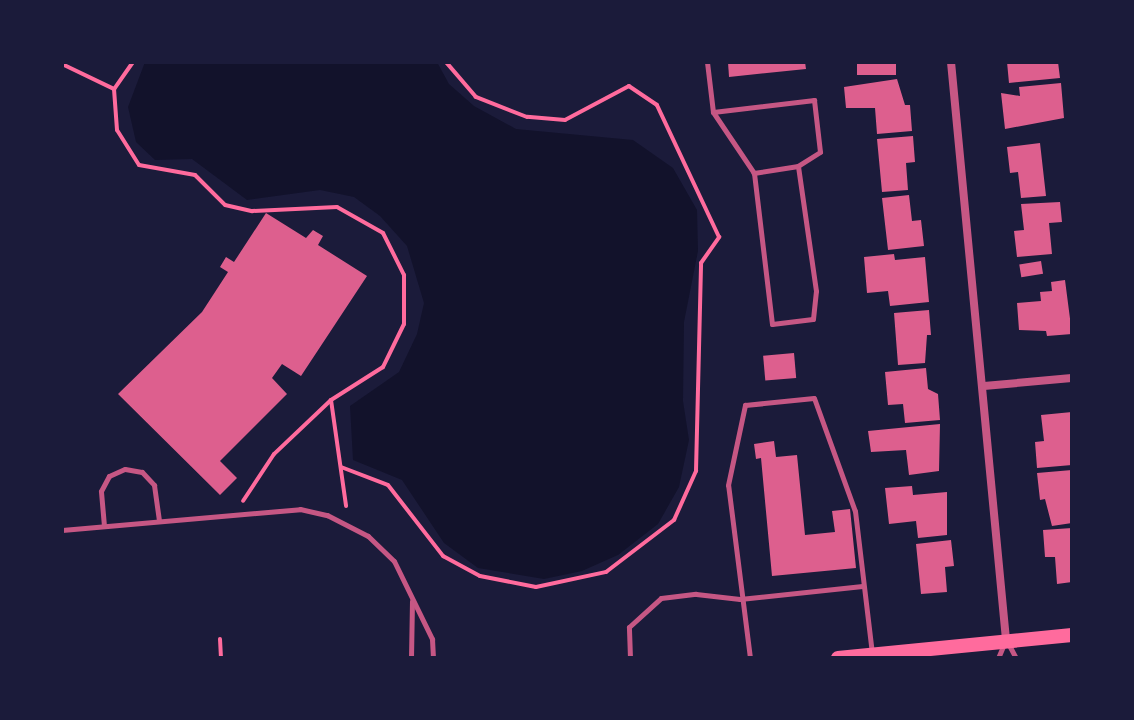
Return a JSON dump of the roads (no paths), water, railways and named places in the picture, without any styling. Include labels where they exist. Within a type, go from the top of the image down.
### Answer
[{"type":"main road","points":[[838,658],[1072,635]]},
{"type":"street","points":[[951,62],[1006,640]]},
{"type":"street","points":[[984,386],[1072,378]]},
{"type":"lane","points":[[707,62],[713,112],[754,173],[772,324],[813,319],[816,291],[798,166]]},
{"type":"lane","points":[[713,112],[814,100],[820,152],[798,166],[754,173]]},
{"type":"lane","points":[[750,658],[740,599],[728,485],[745,405],[814,398],[855,511],[859,565],[872,654]]},
{"type":"lane","points":[[104,526],[101,491],[109,476],[125,469],[142,472],[154,485],[159,520]]},
{"type":"lane","points":[[62,530],[300,509],[327,515],[377,544],[394,561],[432,639],[433,658]]},
{"type":"lane","points":[[630,658],[629,627],[661,598],[696,594],[740,599],[862,586]]},
{"type":"lane","points":[[411,658],[412,600]]},
{"type":"lane","points":[[998,658],[1006,640]]},
{"type":"lane","points":[[1006,640],[1016,658]]}]
